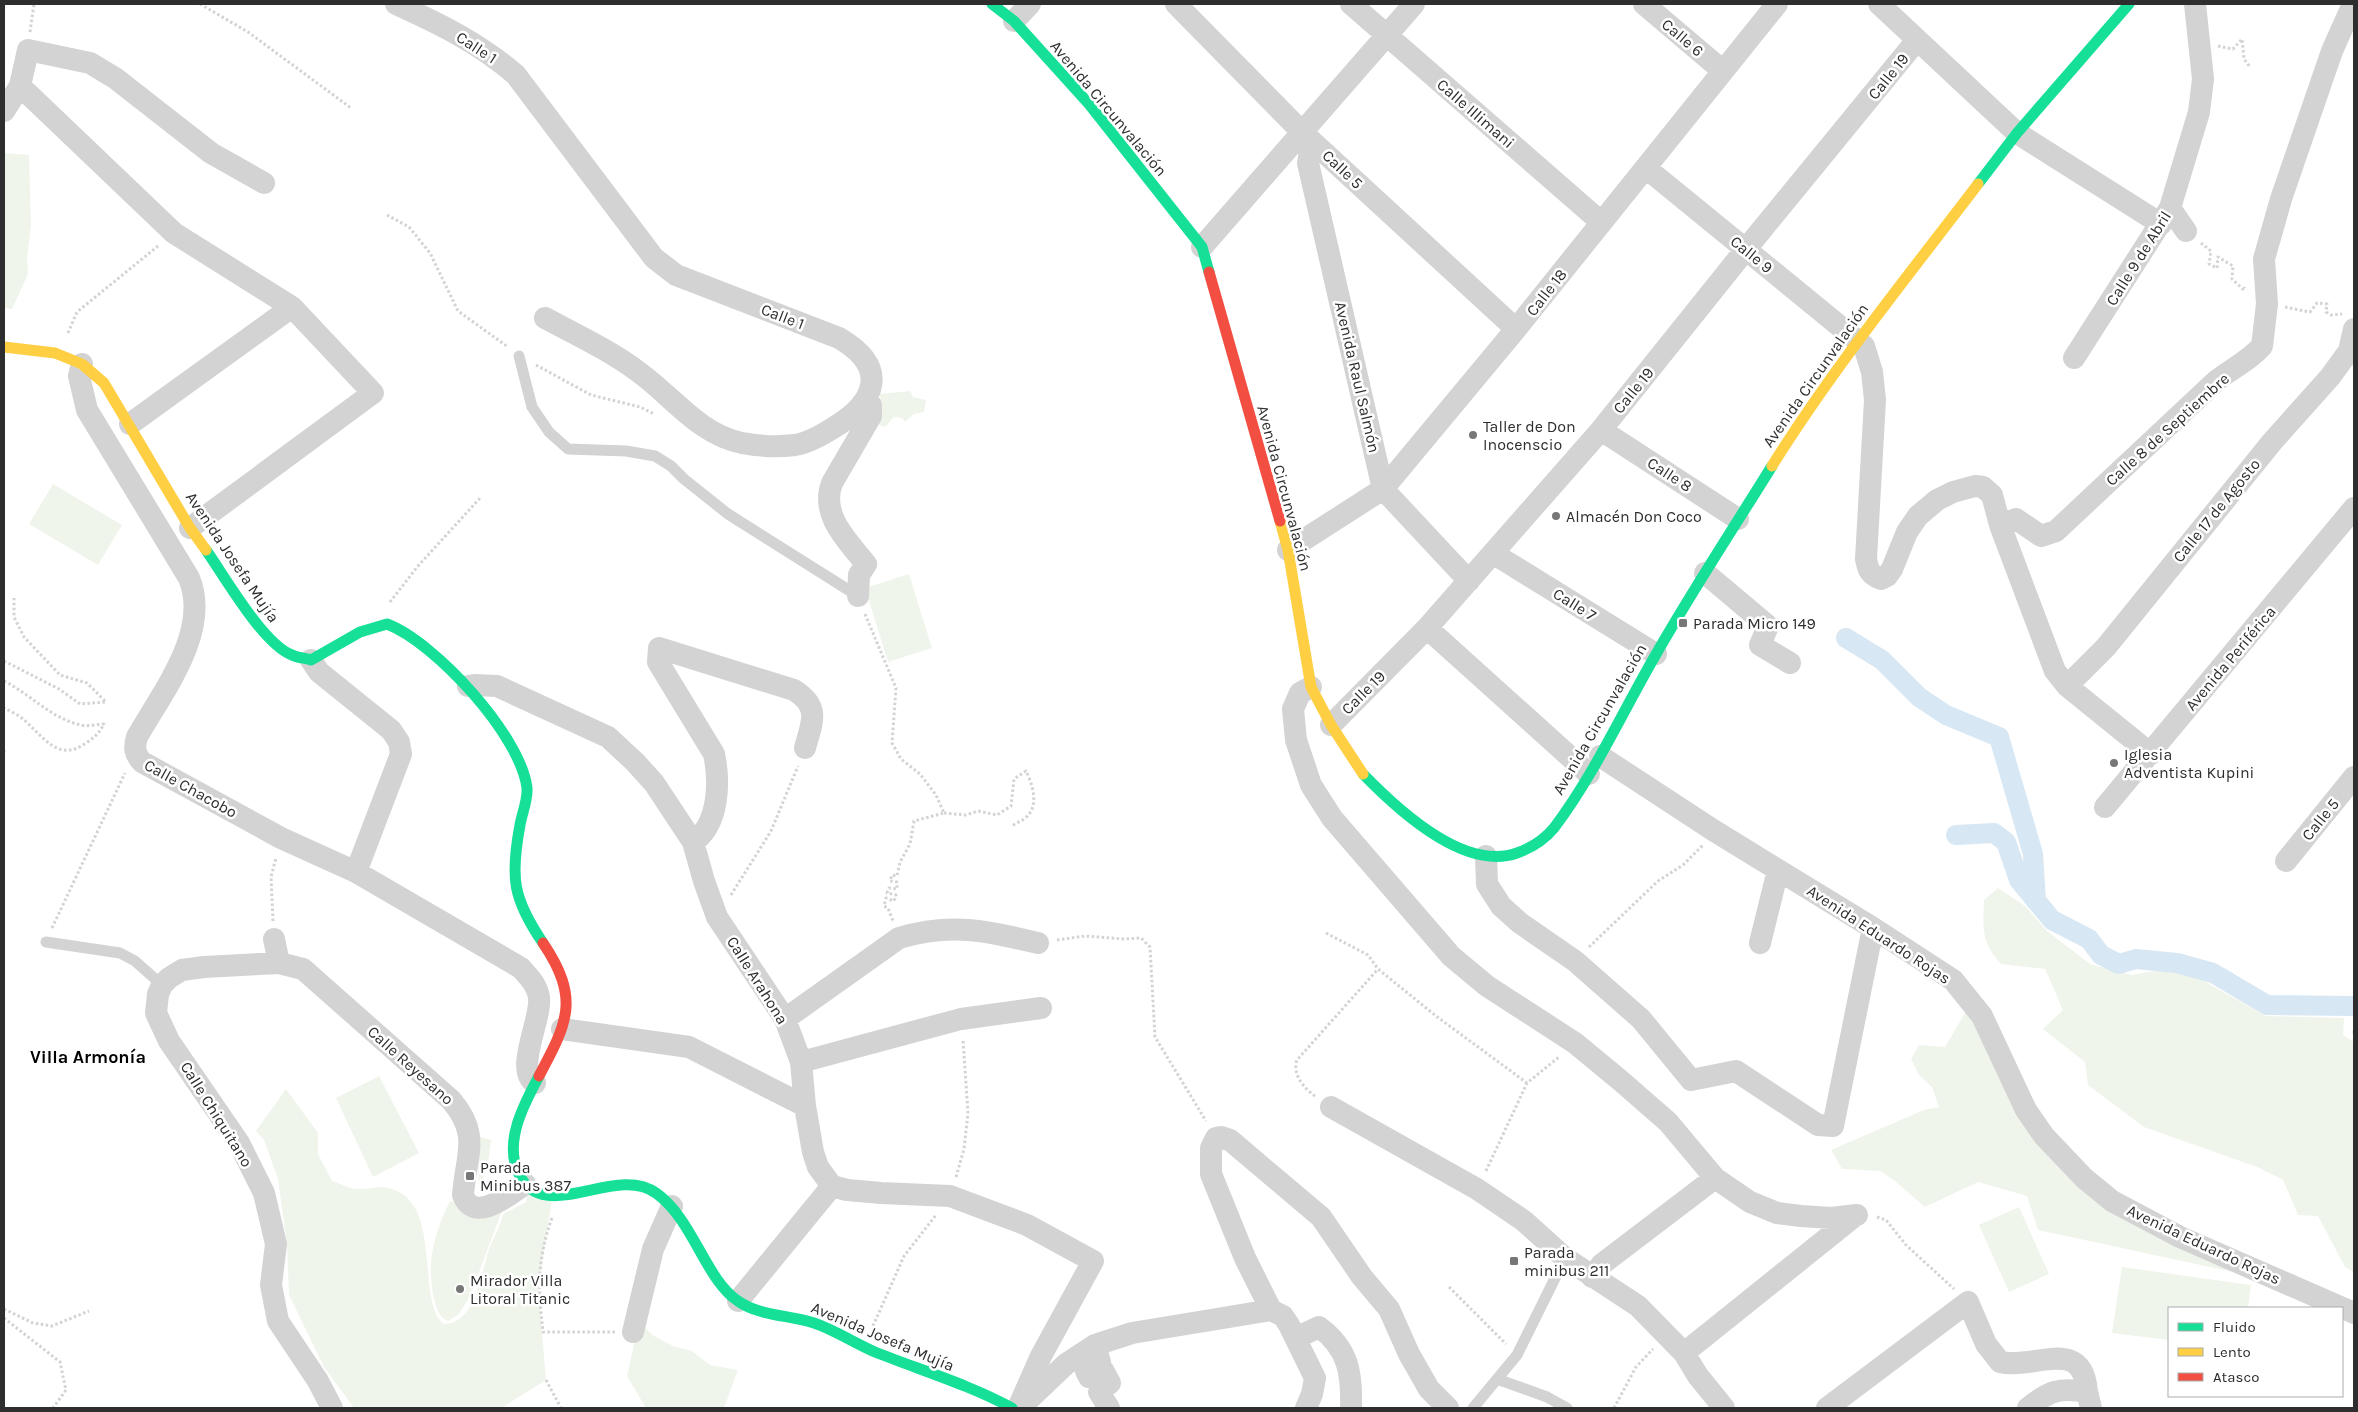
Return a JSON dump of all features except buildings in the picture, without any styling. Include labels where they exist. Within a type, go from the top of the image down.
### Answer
[{"type":"street","name":"Calle 1","points":[[396,4],[447,27],[492,54],[516,75],[654,258],[676,275],[839,338],[853,346],[872,373],[872,387],[867,400],[872,409],[871,416],[827,495],[836,528],[866,564],[859,576],[858,596]]},
{"type":"street","name":"Avenida Circunvalación","points":[[992,4],[1014,22],[1089,104],[1202,247],[1288,550],[1311,687],[1330,725],[1357,767],[1385,797],[1422,828],[1456,846],[1486,856],[1515,854],[1539,842],[1553,829],[1594,765],[1656,654],[1792,433],[1859,340],[2016,133],[2129,4]]},
{"type":"street","points":[[1014,22],[1030,4]]},
{"type":"street","name":"Calle 5","points":[[1176,4],[1309,138],[1516,329]]},
{"type":"street","name":"Calle Illimani","points":[[1351,4],[1601,222]]},
{"type":"street","points":[[1202,247],[1309,138],[1386,36],[1414,4]]},
{"type":"street","name":"Calle 6","points":[[1644,4],[1723,71]]},
{"type":"street","name":"Calle 18","points":[[1288,550],[1383,489],[1516,329],[1777,4]]},
{"type":"street","points":[[1878,4],[2016,133],[2166,216],[2186,231]]},
{"type":"street","name":"Calle 9 de Abril","points":[[2074,358],[2166,216],[2199,112],[2203,79],[2195,4]]},
{"type":"street","name":"Calle 8 de Septiembre","points":[[2000,525],[2016,519],[2041,536],[2056,531],[2216,381],[2255,354],[2262,346],[2267,304],[2264,260],[2281,199],[2332,51],[2353,4]]},
{"type":"street","name":"Calle 19","points":[[1330,725],[1427,628],[1601,430],[1917,40]]},
{"type":"street","points":[[4,111],[20,86],[28,50],[90,63],[115,78],[210,153],[264,183]]},
{"type":"street","points":[[20,86],[174,233],[292,307],[374,393],[190,528]]},
{"type":"street","name":"Avenida Raul Salmón","points":[[1309,138],[1310,152],[1308,163],[1383,489]]},
{"type":"street","name":"Calle 9","points":[[1646,168],[1859,340]]},
{"type":"street","points":[[130,424],[292,307]]},
{"type":"street","points":[[545,318],[597,345],[640,374],[716,435],[743,443],[796,445],[820,436],[840,424],[867,400]]},
{"type":"street","name":"Calle 17 de Agosto","points":[[2067,686],[2106,648],[2272,442],[2330,377],[2348,351],[2353,332]]},
{"type":"street","points":[[1859,340],[1868,355],[1875,400],[1866,559],[1868,570],[1873,576],[1881,579],[1887,576],[1908,532],[1918,516],[1936,500],[1953,492],[1975,486],[1983,487],[1992,494],[2000,525],[2050,660],[2067,686],[2151,754]]},
{"type":"street","name":"Avenida Josefa Mujía","points":[[4,347],[55,353],[82,364],[104,383],[190,528],[260,627],[274,643],[291,655],[311,660]]},
{"type":"street","name":"Calle Chacobo","points":[[82,364],[79,376],[87,410],[189,578],[195,592],[196,616],[189,644],[137,737],[135,752],[142,762],[281,838],[356,872],[521,968],[535,984],[539,998],[538,1015],[526,1065],[530,1080],[535,1084]]},
{"type":"street","name":"Calle 8","points":[[1601,430],[1738,519]]},
{"type":"street","points":[[1383,489],[1469,581]]},
{"type":"street","name":"Avenida Periférica","points":[[2105,807],[2354,508]]},
{"type":"street","name":"Calle 7","points":[[1494,554],[1656,654]]},
{"type":"street","points":[[1705,573],[1768,626],[1760,644],[1790,663]]},
{"type":"street","points":[[356,872],[401,754],[399,742],[391,730],[319,672],[311,660],[336,643],[383,624],[408,635],[435,654],[468,686],[514,752],[524,772],[527,790],[514,865],[516,893],[530,925],[564,978],[568,1000],[562,1029],[535,1084],[514,1136],[512,1151],[519,1177],[525,1184],[539,1192],[560,1196],[588,1193],[628,1182],[641,1184],[655,1191],[672,1206],[722,1285],[738,1301],[832,1186],[847,1190],[881,1193],[950,1196],[1027,1225],[1093,1261],[1073,1301],[1041,1356],[1019,1408]]},
{"type":"street","name":"Avenida Eduardo Rojas","points":[[1427,628],[1594,765],[1713,830],[1874,928],[1953,980],[1972,1001],[1993,1037],[2026,1110],[2044,1136],[2098,1190],[2112,1200],[2180,1237],[2340,1307]]},
{"type":"street","points":[[693,842],[700,836],[712,811],[718,786],[717,769],[714,754],[658,662],[659,648],[794,690],[806,698],[813,716],[805,748]]},
{"type":"street","name":"Calle Arahona","points":[[468,686],[474,684],[497,686],[608,737],[654,783],[693,842],[717,917],[785,1019],[802,1062],[805,1106],[813,1152],[818,1168],[832,1186]]},
{"type":"street","points":[[1311,687],[1300,693],[1293,709],[1296,740],[1311,785],[1332,818],[1452,956],[1487,986],[1575,1044],[1668,1122],[1715,1178],[1750,1202],[1777,1213],[1832,1218],[1857,1215]]},
{"type":"street","name":"Calle 5","points":[[2286,861],[2354,777]]},
{"type":"street","points":[[1486,856],[1487,884],[1494,897],[1520,923],[1575,960],[1641,1018],[1691,1080],[1736,1071],[1818,1125],[1833,1126],[1874,928]]},
{"type":"street","points":[[1760,943],[1778,870]]},
{"type":"street","points":[[785,1019],[899,938],[917,932],[943,929],[981,930],[1038,943]]},
{"type":"street","points":[[162,985],[182,970],[280,963],[274,939]]},
{"type":"street","name":"Calle Reyesano","points":[[280,963],[303,970],[452,1100],[462,1112],[468,1122],[470,1138],[463,1194],[470,1205],[480,1208],[492,1206],[525,1184]]},
{"type":"street","name":"Calle Chiquitano","points":[[162,985],[158,994],[156,1013],[162,1027],[169,1041],[239,1143],[264,1194],[276,1244],[271,1285],[278,1320],[318,1381],[332,1408]]},
{"type":"street","points":[[802,1062],[961,1019],[1041,1008]]},
{"type":"street","points":[[562,1029],[689,1047],[805,1106]]},
{"type":"street","points":[[1332,1107],[1477,1189],[1524,1221],[1565,1258],[1638,1306],[1684,1353],[1698,1376],[1724,1408]]},
{"type":"street","points":[[1306,1408],[1312,1394],[1315,1378],[1283,1316],[1272,1310],[1246,1258],[1211,1174],[1210,1148],[1216,1138],[1224,1137],[1230,1140],[1321,1217],[1362,1278],[1389,1309],[1409,1354],[1428,1389],[1448,1408]]},
{"type":"street","points":[[1592,1276],[1602,1264],[1715,1178]]},
{"type":"street","points":[[633,1332],[654,1249],[672,1206]]},
{"type":"street","points":[[1684,1353],[1857,1215]]},
{"type":"street","name":"Avenida Josefa Mujía","points":[[738,1301],[816,1323],[864,1347],[1012,1408]]},
{"type":"street","points":[[1827,1408],[1968,1302],[1986,1344],[2000,1362],[2023,1364],[2061,1357],[2068,1358],[2081,1368],[2086,1379],[2089,1400],[2055,1390],[2044,1395],[2028,1408]]},
{"type":"street","points":[[1019,1408],[1066,1364],[1095,1345],[1132,1333],[1272,1310]]},
{"type":"street","points":[[1296,1338],[1319,1327],[1336,1344],[1350,1367],[1351,1408]]},
{"type":"street","points":[[1095,1345],[1100,1362],[1086,1371],[1089,1376],[1103,1370],[1110,1383],[1099,1392],[1109,1408]]},
{"type":"lane","points":[[519,356],[532,408],[549,432],[568,449],[626,452],[655,456],[671,466],[684,479],[728,514],[858,596]]},
{"type":"lane","points":[[46,942],[120,953],[136,961],[162,985]]},
{"type":"lane","points":[[1473,1408],[1517,1355],[1565,1258]]},
{"type":"lane","points":[[1497,1379],[1547,1397],[1567,1408]]},
{"type":"path","points":[[28,50],[34,4]]},
{"type":"path","points":[[200,4],[248,32],[351,108]]},
{"type":"path","points":[[2201,57],[2217,46],[2233,49],[2242,39],[2244,59],[2250,67]]},
{"type":"path","points":[[387,215],[409,227],[430,252],[458,311],[519,356],[591,395],[640,406],[657,417]]},
{"type":"path","points":[[2186,231],[2189,240],[2197,248],[2202,242],[2211,252],[2209,264],[2217,268],[2218,257],[2233,266],[2232,279],[2244,290],[2248,280]]},
{"type":"path","points":[[55,353],[71,328],[76,312],[174,233]]},
{"type":"path","points":[[2267,304],[2310,312],[2317,304],[2326,304],[2326,312],[2330,315],[2342,314],[2340,323],[2353,332]]},
{"type":"path","points":[[383,624],[387,606],[418,566],[481,497]]},
{"type":"path","points":[[858,596],[896,688],[892,743],[901,759],[920,774],[936,795],[944,813]]},
{"type":"path","points":[[4,661],[59,689],[80,704],[106,702],[87,683],[60,675],[24,636],[14,617],[14,598]]},
{"type":"path","points":[[4,681],[22,690],[60,718],[83,726],[104,724],[98,735],[77,750],[60,750],[43,739],[23,718],[4,708]]},
{"type":"path","points":[[717,917],[771,831],[805,748]]},
{"type":"path","points":[[46,942],[135,752]]},
{"type":"path","points":[[899,938],[888,908],[884,906],[886,898],[894,901],[896,895],[887,893],[889,888],[897,889],[898,882],[890,881],[892,875],[897,876],[900,862],[910,844],[914,821],[944,813],[966,815],[978,810],[997,815],[1010,806],[1014,779],[1026,772],[1034,791],[1032,807],[1026,818],[1011,827]]},
{"type":"path","points":[[1575,960],[1658,881],[1683,865],[1698,852],[1713,830]]},
{"type":"path","points":[[274,939],[271,877],[281,838]]},
{"type":"path","points":[[1326,933],[1368,955],[1378,969],[1436,1016],[1527,1083]]},
{"type":"path","points":[[1038,943],[1085,936],[1124,940],[1141,938],[1150,947],[1155,1037],[1216,1138]]},
{"type":"path","points":[[1332,1107],[1308,1091],[1296,1072],[1297,1060],[1378,969]]},
{"type":"path","points":[[1477,1189],[1527,1083],[1575,1044]]},
{"type":"path","points":[[560,1196],[550,1224],[540,1265],[538,1288],[543,1332],[633,1332]]},
{"type":"path","points":[[1857,1215],[1872,1215],[1886,1220],[1906,1245],[1968,1302]]},
{"type":"path","points":[[1449,1287],[1517,1355]]},
{"type":"path","points":[[4,1309],[33,1323],[52,1326],[89,1311]]},
{"type":"path","points":[[4,1318],[60,1362],[66,1390],[53,1408]]},
{"type":"path","points":[[1614,1408],[1636,1367],[1656,1346]]},
{"type":"path","points":[[546,1380],[562,1408]]},
{"type":"shaded area","points":[[4,153],[29,155],[31,224],[27,259],[28,274],[12,309],[4,308]]},
{"type":"shaded area","points":[[910,391],[913,397],[926,400],[924,412],[914,414],[905,422],[902,418],[894,417],[885,427],[877,424],[881,410],[880,394]]},
{"type":"shaded area","points":[[53,484],[122,525],[98,565],[29,524]]},
{"type":"shaded area","points":[[909,574],[932,648],[888,662],[865,588]]},
{"type":"shaded area","points":[[1998,888],[2025,906],[2047,931],[2090,964],[2131,975],[2168,969],[2197,977],[2266,1016],[2344,1018],[2343,1035],[2354,1042],[2354,1272],[2345,1267],[2318,1216],[2298,1215],[2283,1180],[2257,1167],[2144,1127],[2088,1085],[2085,1062],[2043,1029],[2063,1010],[2045,969],[2001,964],[1990,949],[1984,927],[1984,900]]},
{"type":"shaded area","points":[[1969,1006],[2009,1079],[2087,1178],[2303,1287],[2038,1230],[2027,1196],[1978,1182],[1925,1207],[1895,1181],[1880,1171],[1842,1169],[1831,1150],[1924,1110],[1939,1107],[1932,1087],[1919,1075],[1911,1059],[1919,1045],[1945,1047]]},
{"type":"shaded area","points":[[379,1076],[419,1153],[373,1177],[336,1098]]},
{"type":"shaded area","points":[[286,1089],[318,1133],[318,1154],[332,1181],[354,1189],[390,1188],[409,1200],[419,1216],[424,1235],[431,1297],[436,1313],[444,1324],[455,1321],[464,1315],[471,1306],[480,1283],[489,1249],[503,1214],[526,1202],[528,1190],[554,1187],[538,1287],[546,1380],[501,1408],[354,1408],[324,1367],[289,1295],[287,1244],[278,1179],[264,1140],[256,1131]]},
{"type":"shaded area","points":[[477,1136],[491,1140],[489,1157],[479,1192]]},
{"type":"shaded area","points":[[450,1201],[502,1211],[470,1296],[459,1314],[448,1321],[440,1315],[434,1299],[431,1261],[436,1237]]},
{"type":"shaded area","points":[[2019,1207],[2049,1274],[2009,1292],[1979,1225]]},
{"type":"shaded area","points":[[2122,1267],[2251,1285],[2248,1307],[2168,1307],[2168,1340],[2112,1333]]},
{"type":"shaded area","points":[[639,1322],[654,1336],[673,1346],[692,1351],[710,1365],[738,1370],[724,1408],[646,1408],[627,1376]]},
{"type":"waterway","points":[[1846,638],[1882,660],[1919,697],[1946,715],[1999,737],[2033,854],[2036,901]]},
{"type":"waterway","points":[[1956,835],[1994,833],[2006,842],[2019,880],[2052,920],[2089,939],[2101,955],[2119,964],[2136,959],[2177,963],[2213,973],[2267,1005],[2354,1006]]},
{"type":"traffic: fast","points":[[992,4],[1014,21],[1089,104],[1202,247],[1209,272]]},
{"type":"traffic: fast","points":[[1978,184],[2017,133],[2129,4]]},
{"type":"traffic: fast","points":[[1363,774],[1412,819],[1454,845],[1475,853],[1497,856],[1517,853],[1542,840],[1554,828],[1582,787],[1669,632],[1772,466]]},
{"type":"traffic: fast","points":[[206,550],[257,624],[269,638],[292,655],[311,660],[360,632],[387,624],[407,634],[428,650],[473,693],[493,718],[509,743],[521,767],[527,788],[515,860],[516,887],[525,913],[543,943]]},
{"type":"traffic: fast","points":[[539,1076],[522,1111],[513,1148],[518,1172],[529,1188],[544,1195],[561,1195],[621,1185],[639,1186],[656,1193],[669,1204],[680,1218],[716,1278],[727,1291],[746,1306],[755,1310],[804,1320],[822,1326],[875,1352],[962,1385],[1012,1408]]},
{"type":"traffic: slow","points":[[1772,466],[1820,393],[1978,184]]},
{"type":"traffic: slow","points":[[4,347],[55,353],[82,364],[104,383],[190,528],[206,550]]},
{"type":"traffic: slow","points":[[1280,521],[1288,550],[1311,687],[1331,725],[1363,774]]},
{"type":"traffic: jam","points":[[1209,272],[1280,521]]},
{"type":"traffic: jam","points":[[539,1076],[557,1040],[566,1010],[566,995],[562,979],[555,962],[543,943]]},
{"type":"place","name":"Taller de Don Inocenscio","points":[[1473,435]]},
{"type":"place","name":"Almacén Don Coco","points":[[1556,516]]},
{"type":"place","name":"Parada Micro 149","points":[[1683,623]]},
{"type":"place","name":"Iglesia Adventista Kupini","points":[[2114,763]]},
{"type":"place","name":"Parada Minibus 387","points":[[470,1176]]},
{"type":"place","name":"Parada minibus 211","points":[[1514,1261]]},
{"type":"place","name":"Mirador Villa Litoral Titanic","points":[[460,1289]]},
{"type":"district","name":"Villa Armonía","points":[[88,1057]]}]
